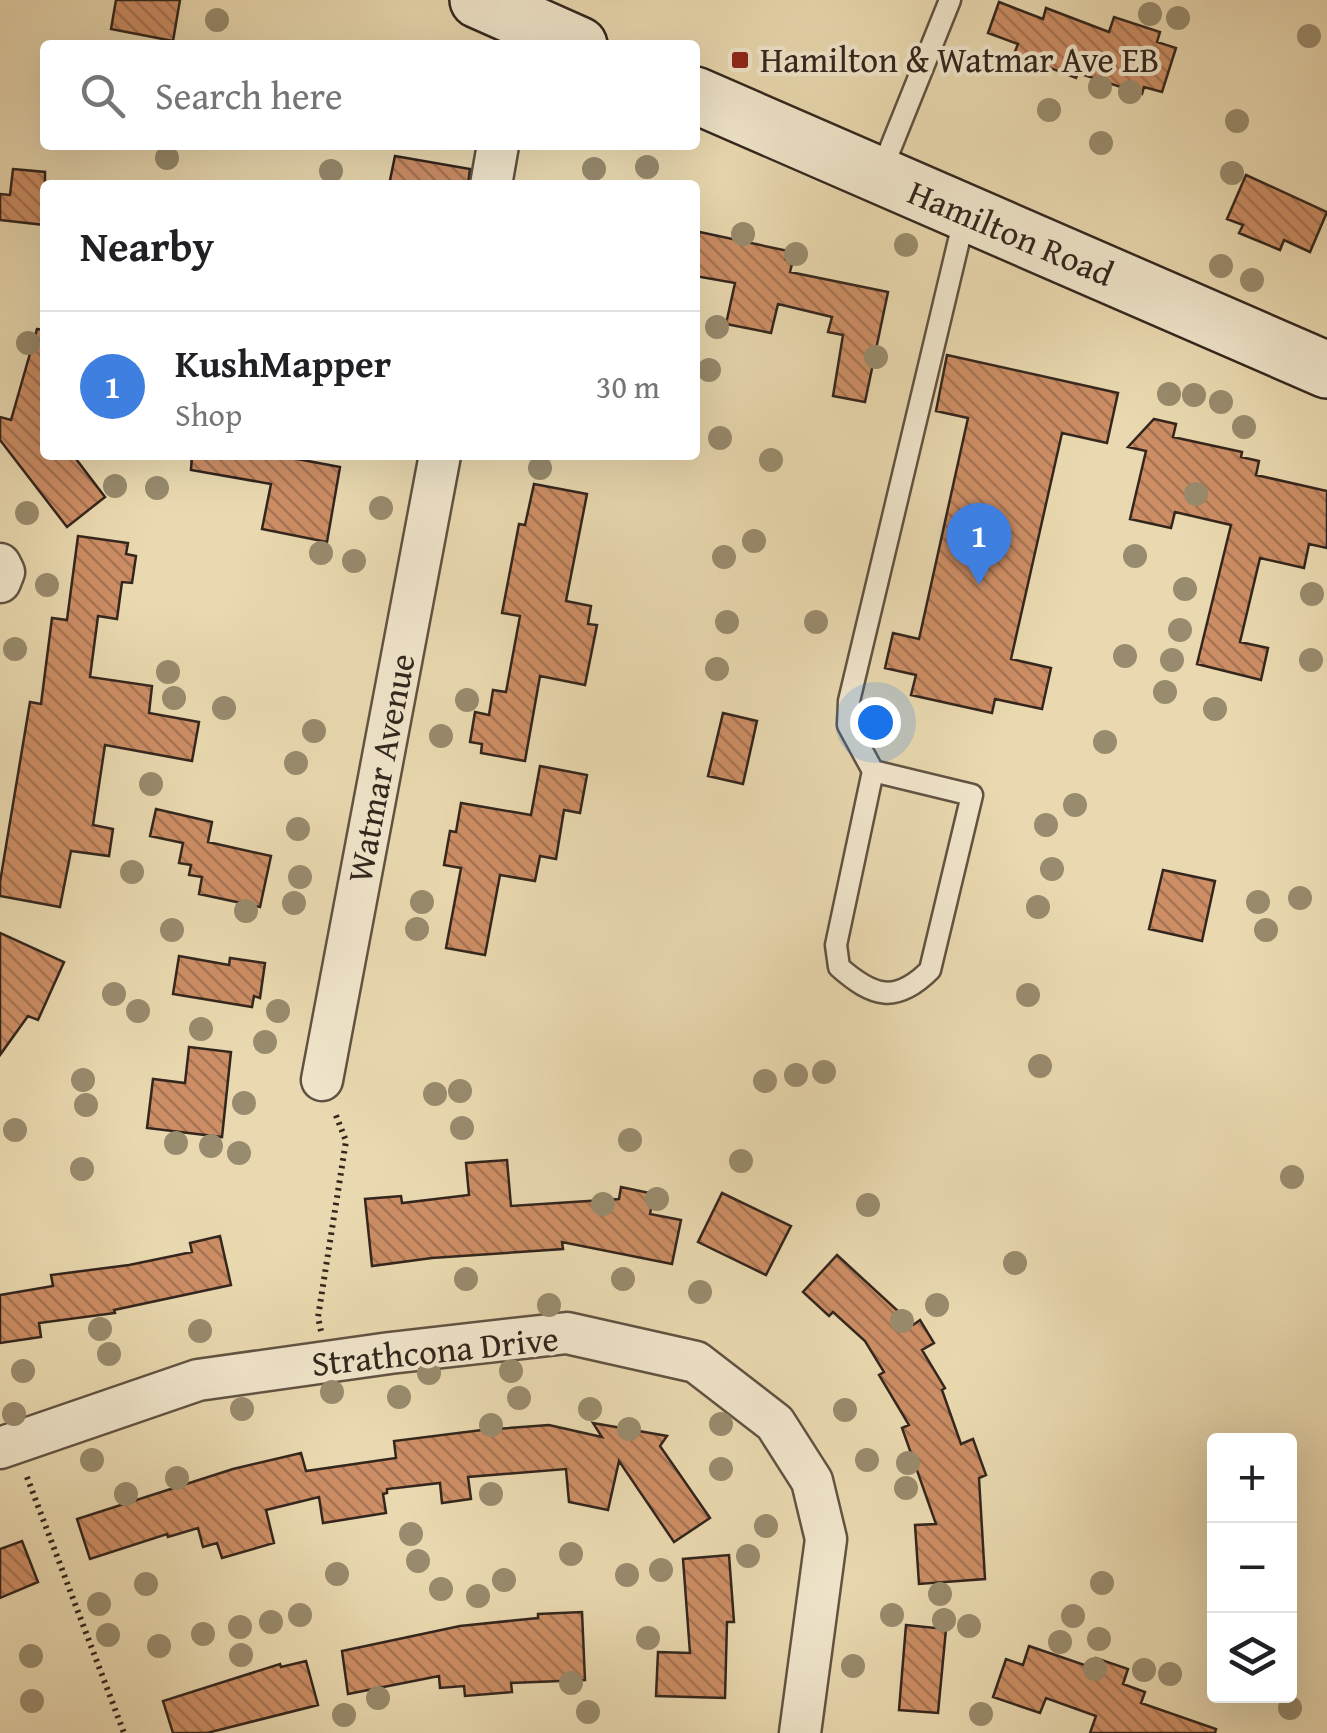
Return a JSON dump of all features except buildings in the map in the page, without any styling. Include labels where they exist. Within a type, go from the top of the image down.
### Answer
[{"type":"main road","points":[[505,22],[563,40]]},
{"type":"main road","name":"Hamilton Road","points":[[700,97],[1327,370]]},
{"type":"street","points":[[491,180],[497,150]]},
{"type":"street","name":"Watmar Avenue","points":[[322,1080],[439,460]]},
{"type":"street","points":[[0,564],[4,572],[0,582]]},
{"type":"street","name":"Strathcona Drive","points":[[10,1444],[198,1380],[327,1361],[567,1334],[696,1362],[775,1424],[812,1481],[826,1540],[800,1733]]},
{"type":"lane","points":[[880,176],[950,0]]},
{"type":"lane","points":[[873,771],[972,795],[930,970],[913,987],[888,993],[862,987],[839,966],[836,945],[873,771],[848,725],[849,701],[966,213]]},
{"type":"path","points":[[322,1080],[346,1142],[318,1317],[327,1361]]},
{"type":"path","points":[[10,1444],[124,1733]]},
{"type":"place","name":"Hamilton & Watmar Ave EB","points":[[740,60]]},
{"type":"place","name":"KushMapper","points":[[979,585]]}]
